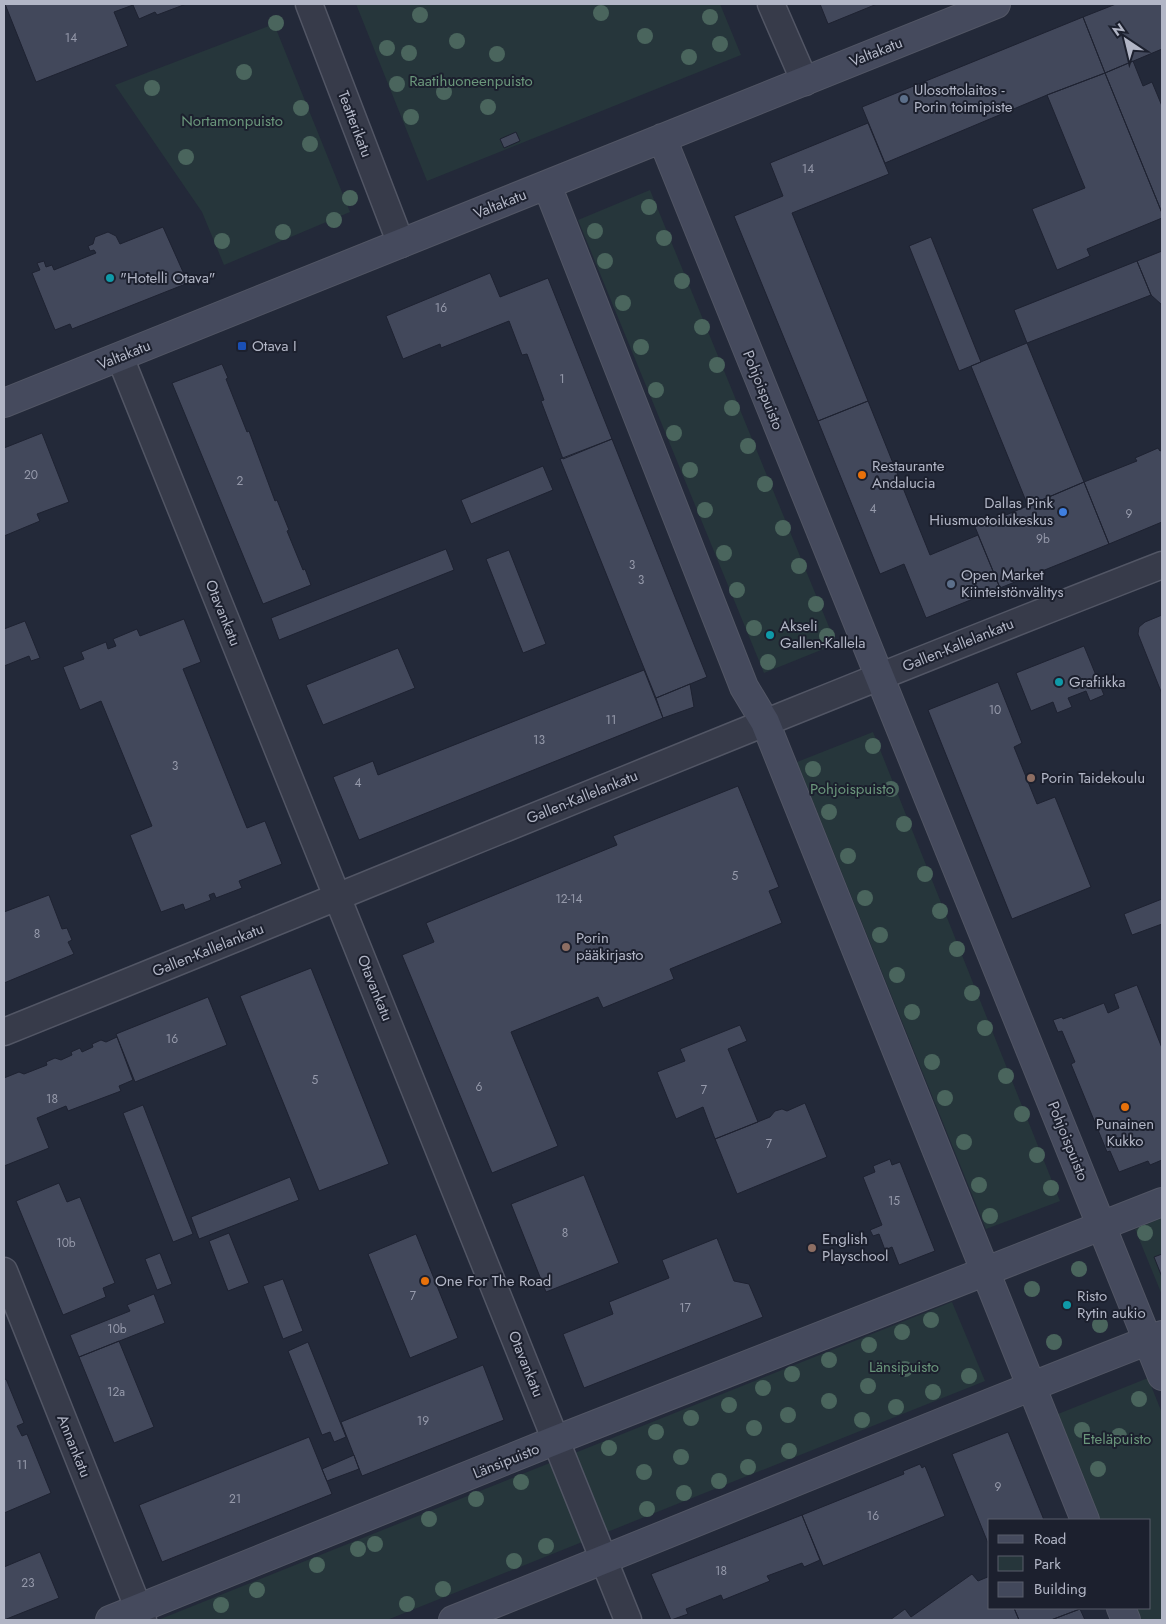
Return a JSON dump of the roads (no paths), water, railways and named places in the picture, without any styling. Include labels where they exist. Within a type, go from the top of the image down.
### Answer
[{"type":"street","name":"Teatterikatu","points":[[309,4],[401,244]]},
{"type":"street","points":[[771,4],[804,82]]},
{"type":"street","name":"Valtakatu","points":[[4,403],[996,4]]},
{"type":"street","name":"Pohjoispuisto","points":[[662,138],[1102,1226],[1155,1338]]},
{"type":"street","points":[[547,185],[744,687],[765,722],[1086,1519]]},
{"type":"street","name":"Otavankatu","points":[[120,357],[628,1620]]},
{"type":"street","name":"Gallen-Kallelankatu","points":[[4,1032],[339,898],[765,722],[1162,565]]},
{"type":"street","name":"Länsipuisto","points":[[110,1620],[141,1614],[556,1440],[1162,1202]]},
{"type":"street","name":"Annankatu","points":[[4,1271],[141,1614]]},
{"type":"street","points":[[453,1620],[604,1561],[1155,1338],[1162,1376]]},
{"type":"place","name":"Ulosottolaitos - Porin toimipiste","points":[[904,99]]},
{"type":"place","name":"\"Hotelli Otava\"","points":[[110,278]]},
{"type":"place","name":"Otava I","points":[[242,346]]},
{"type":"place","name":"Restaurante Andalucia","points":[[862,475]]},
{"type":"place","name":"Dallas Pink Hiusmuotoilukeskus","points":[[1063,512]]},
{"type":"place","name":"Open Market Kiinteistönvälitys","points":[[951,584]]},
{"type":"place","name":"Akseli Gallen-Kallela","points":[[770,635]]},
{"type":"place","name":"Grafiikka","points":[[1059,682]]},
{"type":"place","name":"Porin Taidekoulu","points":[[1031,778]]},
{"type":"place","name":"Porin pääkirjasto","points":[[566,947]]},
{"type":"place","name":"Punainen Kukko","points":[[1125,1107]]},
{"type":"place","name":"English Playschool","points":[[812,1248]]},
{"type":"place","name":"One For The Road","points":[[425,1281]]},
{"type":"place","name":"Risto Rytin aukio","points":[[1067,1305]]},
{"type":"park label","name":"Raatihuoneenpuisto","points":[[471,81]]},
{"type":"park label","name":"Nortamonpuisto","points":[[232,121]]},
{"type":"park label","name":"Eteläpuisto","points":[[1117,1439]]}]
